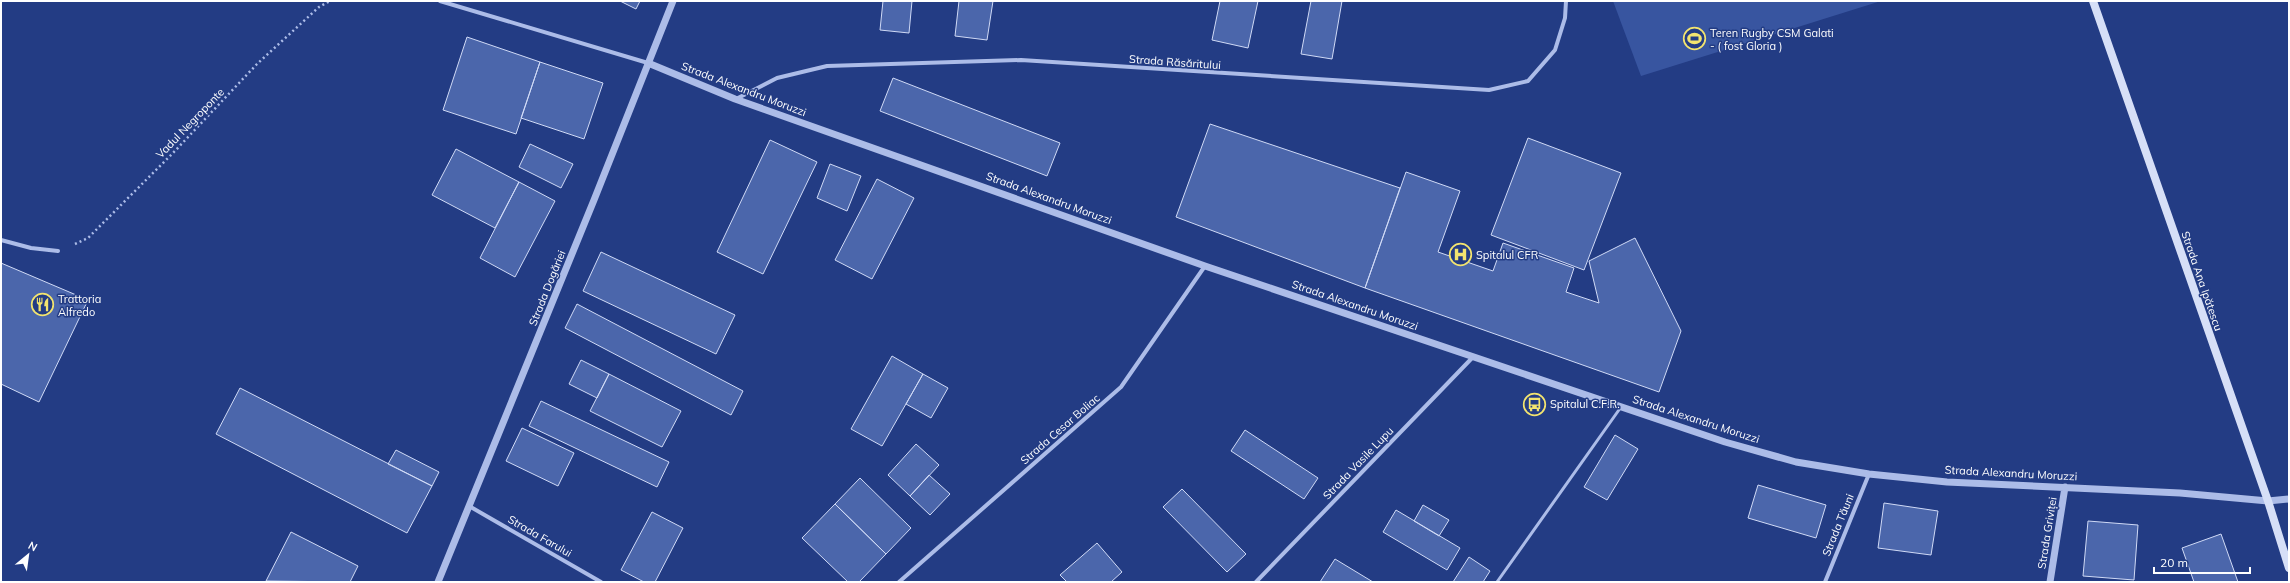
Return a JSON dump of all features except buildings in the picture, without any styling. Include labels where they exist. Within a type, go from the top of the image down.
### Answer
[{"type":"main road","name":"Strada Ana Ipătescu","points":[[2093,1],[2268,501],[2289,568]]},
{"type":"street","name":"Strada Alexandru Moruzzi","points":[[440,1],[648,63],[735,99],[1205,266],[1726,442],[1796,462],[1869,474],[1947,482],[2065,487],[2268,501],[2289,499]]},
{"type":"street","name":"Strada Dogăriei","points":[[438,582],[594,200],[673,1]]},
{"type":"street","name":"Strada Răsăritului","points":[[735,99],[777,78],[827,66],[1021,60],[1489,90],[1528,81],[1555,50],[1565,18],[1566,1]]},
{"type":"street","points":[[1,240],[31,248],[58,251]]},
{"type":"street","name":"Strada Cesar Boliac","points":[[899,582],[1121,387],[1205,266]]},
{"type":"street","name":"Strada Vasile Lupu","points":[[1256,582],[1473,356]]},
{"type":"street","name":"Strada Tăuni","points":[[1825,582],[1869,474]]},
{"type":"street","name":"Strada Griviței","points":[[2050,582],[2065,487]]},
{"type":"street","name":"Strada Farului","points":[[469,506],[601,582]]},
{"type":"lane","points":[[1497,582],[1622,407]]},
{"type":"path","name":"Vadul Negroponte","points":[[58,251],[88,238],[173,153],[257,64],[319,7],[330,1]]},
{"type":"shaded area","name":"Teren Rugby CSM Galati - ( fost Gloria )","points":[[1613,1],[1881,1],[1641,76]]},
{"type":"place","name":"Teren Rugby CSM Galati - ( fost Gloria )","points":[[1694,39]]},
{"type":"place","name":"Spitalul CFR","points":[[1460,255]]},
{"type":"place","name":"Trattoria Alfredo","points":[[43,305]]},
{"type":"place","name":"Spitalul C.F.R.","points":[[1535,404]]}]
